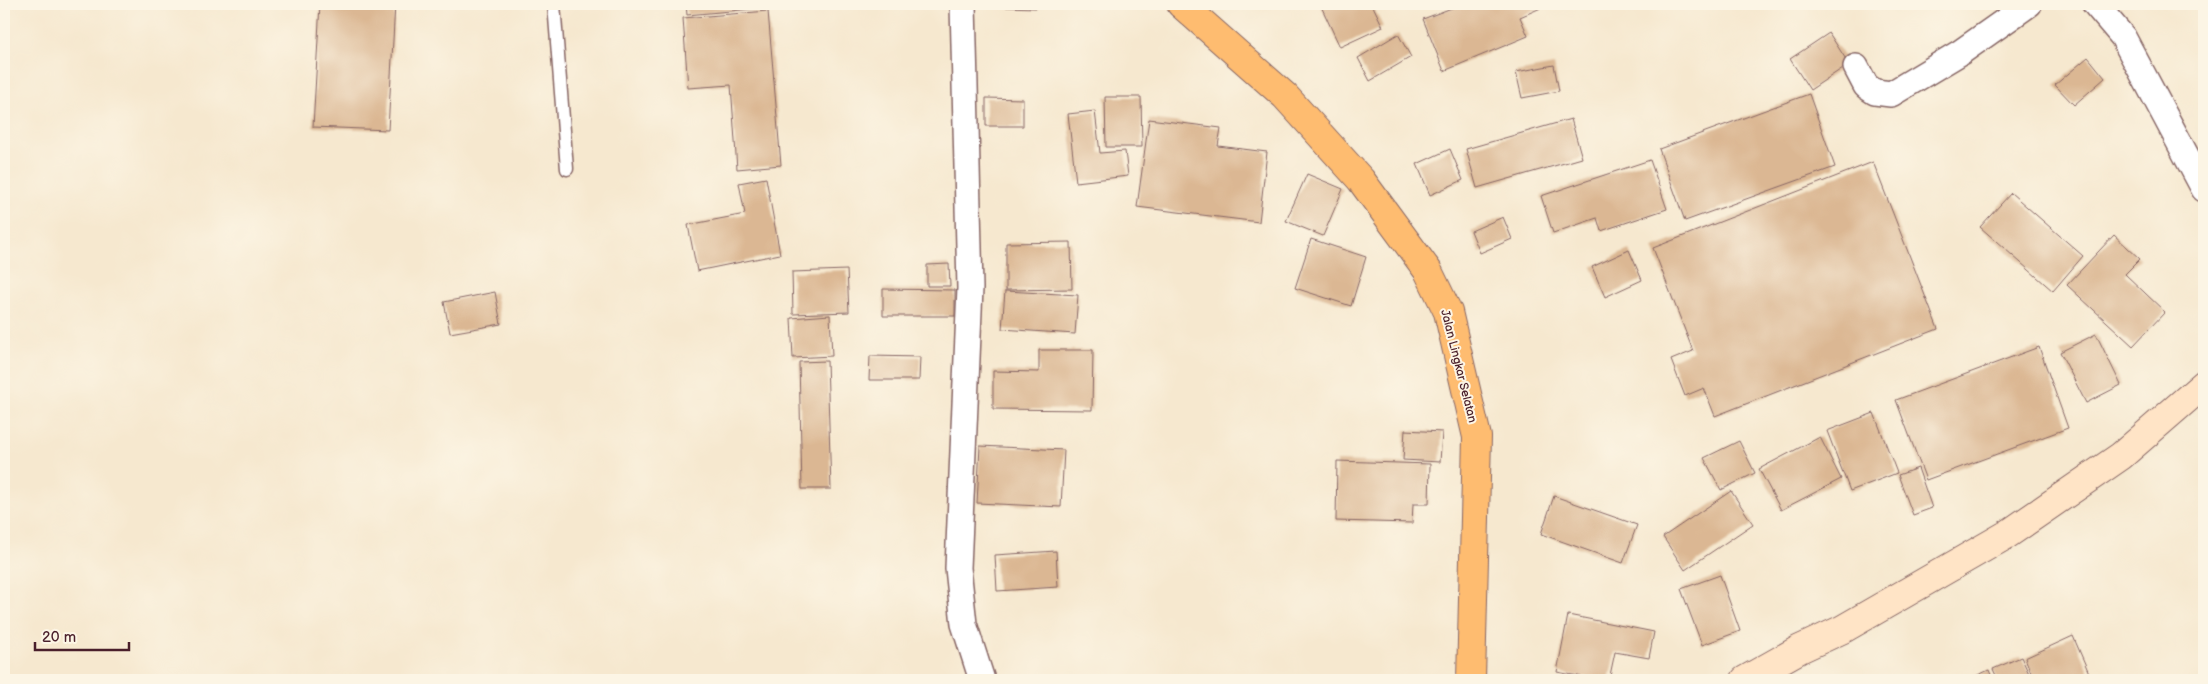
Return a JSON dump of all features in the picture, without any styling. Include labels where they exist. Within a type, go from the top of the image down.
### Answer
[{"type":"highway","name":"Jalan Lingkar Selatan","points":[[1181,4],[1285,96],[1361,180],[1428,271],[1448,312],[1477,437],[1471,680]]},
{"type":"street","points":[[963,4],[970,288],[958,568],[964,624],[982,680]]},
{"type":"street","points":[[1856,67],[1866,86],[1875,92],[1892,94],[1961,52],[2029,4]]},
{"type":"street","points":[[2095,4],[2123,37],[2204,189]]},
{"type":"street","points":[[1745,680],[1800,648],[1842,629],[2008,534],[2121,456],[2204,384]]},
{"type":"lane","points":[[554,4],[567,169]]},
{"type":"building","points":[[320,4],[395,4],[388,130],[313,127]]},
{"type":"building","points":[[686,4],[763,4],[763,8],[687,15]]},
{"type":"building","points":[[971,4],[1037,4],[1037,8],[971,6]]},
{"type":"building","points":[[1320,4],[1372,4],[1383,27],[1340,47]]},
{"type":"building","points":[[1462,4],[1542,4],[1543,7],[1520,17],[1528,36],[1444,71],[1423,19]]},
{"type":"building","points":[[768,11],[781,165],[737,169],[731,85],[688,88],[683,18]]},
{"type":"building","points":[[1829,33],[1849,64],[1810,90],[1790,59]]},
{"type":"building","points":[[1398,34],[1411,57],[1370,81],[1358,58]]},
{"type":"building","points":[[2088,57],[2105,78],[2074,105],[2055,85]]},
{"type":"building","points":[[1554,65],[1559,91],[1522,98],[1516,72]]},
{"type":"building","points":[[1809,94],[1835,167],[1685,221],[1659,149]]},
{"type":"building","points":[[1105,97],[1141,97],[1142,147],[1106,147]]},
{"type":"building","points":[[986,98],[1023,99],[1023,126],[986,126]]},
{"type":"building","points":[[1095,111],[1100,153],[1125,151],[1128,176],[1076,182],[1068,114]]},
{"type":"building","points":[[1149,119],[1221,128],[1218,146],[1267,152],[1259,222],[1137,207]]},
{"type":"building","points":[[1571,119],[1582,158],[1477,188],[1466,149]]},
{"type":"building","points":[[1450,149],[1463,180],[1430,195],[1417,164]]},
{"type":"building","points":[[1650,160],[1667,209],[1601,231],[1597,218],[1553,233],[1541,196]]},
{"type":"building","points":[[1873,162],[1938,329],[1715,416],[1704,388],[1685,396],[1671,360],[1693,351],[1653,248]]},
{"type":"building","points":[[1307,174],[1343,189],[1323,236],[1286,221]]},
{"type":"building","points":[[766,178],[780,254],[697,271],[688,225],[745,214],[739,183]]},
{"type":"building","points":[[2011,193],[2083,256],[2053,291],[1980,227]]},
{"type":"building","points":[[1503,217],[1512,239],[1480,253],[1471,231]]},
{"type":"building","points":[[2114,235],[2140,259],[2125,274],[2165,312],[2133,346],[2067,285]]},
{"type":"building","points":[[1311,239],[1366,257],[1351,306],[1295,288]]},
{"type":"building","points":[[1071,242],[1072,289],[1006,290],[1006,243]]},
{"type":"building","points":[[1629,250],[1642,280],[1605,297],[1592,267]]},
{"type":"building","points":[[949,264],[950,286],[927,286],[927,265]]},
{"type":"building","points":[[847,270],[849,312],[793,314],[792,272]]},
{"type":"building","points":[[883,289],[955,290],[955,316],[883,316]]},
{"type":"building","points":[[1005,291],[1078,295],[1075,334],[1002,329]]},
{"type":"building","points":[[495,292],[501,324],[450,333],[444,302]]},
{"type":"building","points":[[830,315],[832,356],[793,358],[791,318]]},
{"type":"building","points":[[2096,334],[2121,385],[2086,403],[2060,352]]},
{"type":"building","points":[[2039,347],[2068,428],[1926,480],[1896,400]]},
{"type":"building","points":[[1039,350],[1093,350],[1092,410],[993,409],[993,371],[1039,372]]},
{"type":"building","points":[[870,356],[920,357],[919,380],[869,380]]},
{"type":"building","points":[[827,361],[831,489],[802,489],[799,362]]},
{"type":"building","points":[[1874,413],[1897,473],[1850,491],[1827,431]]},
{"type":"building","points":[[1405,430],[1442,432],[1440,462],[1403,460]]},
{"type":"building","points":[[1820,437],[1841,479],[1781,510],[1759,469]]},
{"type":"building","points":[[1739,441],[1755,473],[1721,490],[1704,458]]},
{"type":"building","points":[[980,446],[1064,450],[1061,507],[977,503]]},
{"type":"building","points":[[1337,461],[1430,464],[1429,504],[1413,504],[1412,523],[1336,521]]},
{"type":"building","points":[[1918,468],[1932,508],[1913,515],[1898,475]]},
{"type":"building","points":[[1731,491],[1753,524],[1685,570],[1663,537]]},
{"type":"building","points":[[1554,496],[1637,525],[1623,563],[1541,534]]},
{"type":"building","points":[[1056,551],[1058,587],[997,591],[995,555]]},
{"type":"building","points":[[1720,575],[1740,631],[1702,645],[1681,589]]},
{"type":"building","points":[[1568,615],[1654,632],[1649,658],[1615,652],[1609,680],[1599,680],[1557,672]]},
{"type":"building","points":[[2073,636],[2092,680],[2034,680],[2025,658]]},
{"type":"building","points":[[2021,657],[2032,680],[1998,680],[1993,669]]},
{"type":"building","points":[[1989,670],[1993,680],[1967,680]]}]
